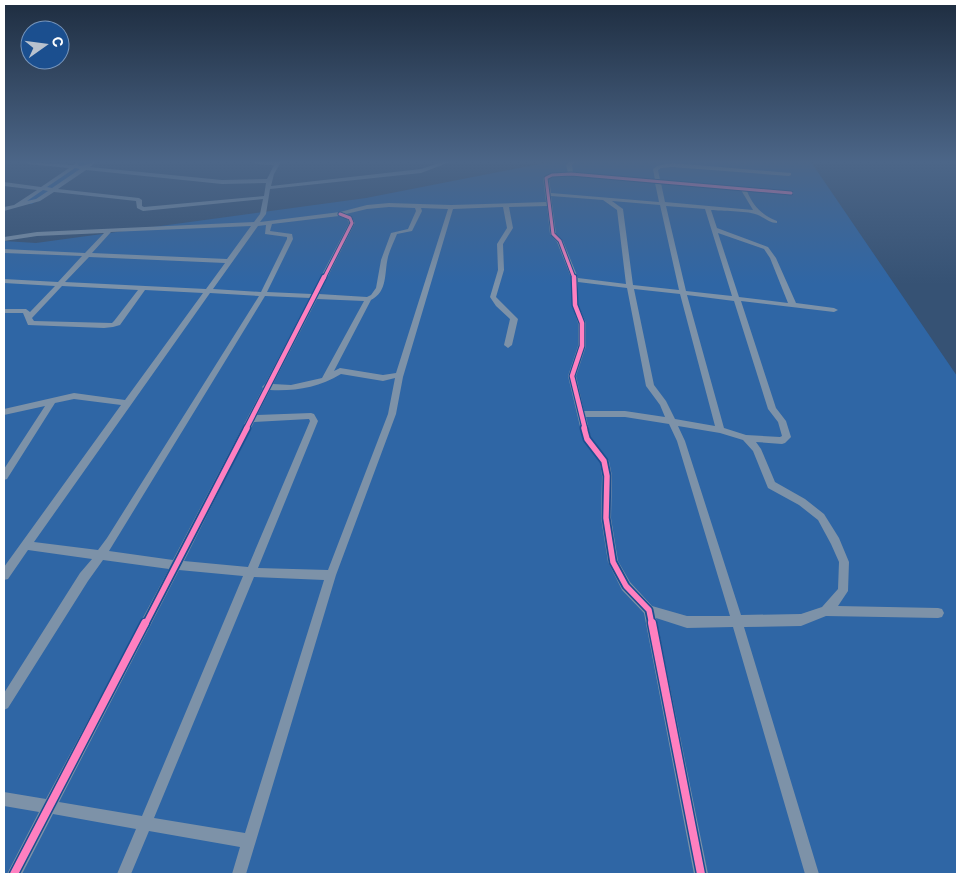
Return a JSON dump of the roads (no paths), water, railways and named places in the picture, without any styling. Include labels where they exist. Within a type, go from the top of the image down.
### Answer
[{"type":"street","points":[[16,206],[21,203]]},
{"type":"street","points":[[4,209],[27,203]]},
{"type":"street","points":[[138,203],[139,207],[143,209],[190,203]]},
{"type":"street","points":[[4,574],[256,224],[263,214],[266,203]]},
{"type":"street","points":[[612,203],[620,209],[630,287],[650,386],[663,403],[681,441],[812,874]]},
{"type":"street","points":[[652,203],[756,212],[775,222]]},
{"type":"street","points":[[750,203],[756,212]]},
{"type":"street","points":[[4,239],[37,234],[270,223],[340,214],[367,207],[389,205],[451,208],[548,204],[553,234],[560,241],[575,280],[575,304],[582,323],[582,346],[572,376],[587,439],[604,462],[607,476],[606,518],[612,562],[626,586],[649,610],[687,622],[800,620],[826,611],[938,613]]},
{"type":"street","points":[[662,204],[683,293],[720,430]]},
{"type":"street","points":[[4,281],[368,299],[373,298],[384,278],[384,261],[394,233],[410,230],[418,211],[418,206]]},
{"type":"street","points":[[506,206],[510,228],[500,244],[501,270],[493,297],[501,309],[510,314],[514,319],[508,345]]},
{"type":"street","points":[[580,414],[625,414],[720,430],[746,438],[782,441],[787,437],[782,421],[772,409],[707,207]]},
{"type":"street","points":[[239,874],[331,575],[392,414],[400,376],[451,208]]},
{"type":"street","points":[[14,874],[352,223],[350,218],[340,214]]},
{"type":"street","points":[[4,704],[116,532],[263,294],[290,239],[290,234],[267,233],[270,223]]},
{"type":"street","points":[[714,229],[766,248],[773,258],[793,305]]},
{"type":"street","points":[[29,317],[110,230]]},
{"type":"street","points":[[4,250],[229,261]]},
{"type":"street","points":[[575,280],[834,310]]},
{"type":"street","points":[[4,311],[26,311],[30,323],[113,325],[117,323],[143,288]]},
{"type":"street","points":[[325,380],[368,299]]},
{"type":"street","points":[[266,387],[291,388],[325,380],[340,371],[383,378],[394,375],[400,376]]},
{"type":"street","points":[[4,412],[51,403],[74,396],[127,403]]},
{"type":"street","points":[[4,476],[7,465],[51,403]]},
{"type":"street","points":[[124,874],[314,421],[312,416],[250,419]]},
{"type":"street","points":[[746,438],[757,449],[771,485],[802,502],[821,517],[835,541],[844,562],[843,591],[826,611]]},
{"type":"street","points":[[25,545],[176,565],[308,576],[331,575]]},
{"type":"street","points":[[649,610],[701,874]]},
{"type":"street","points":[[4,799],[249,841]]}]
